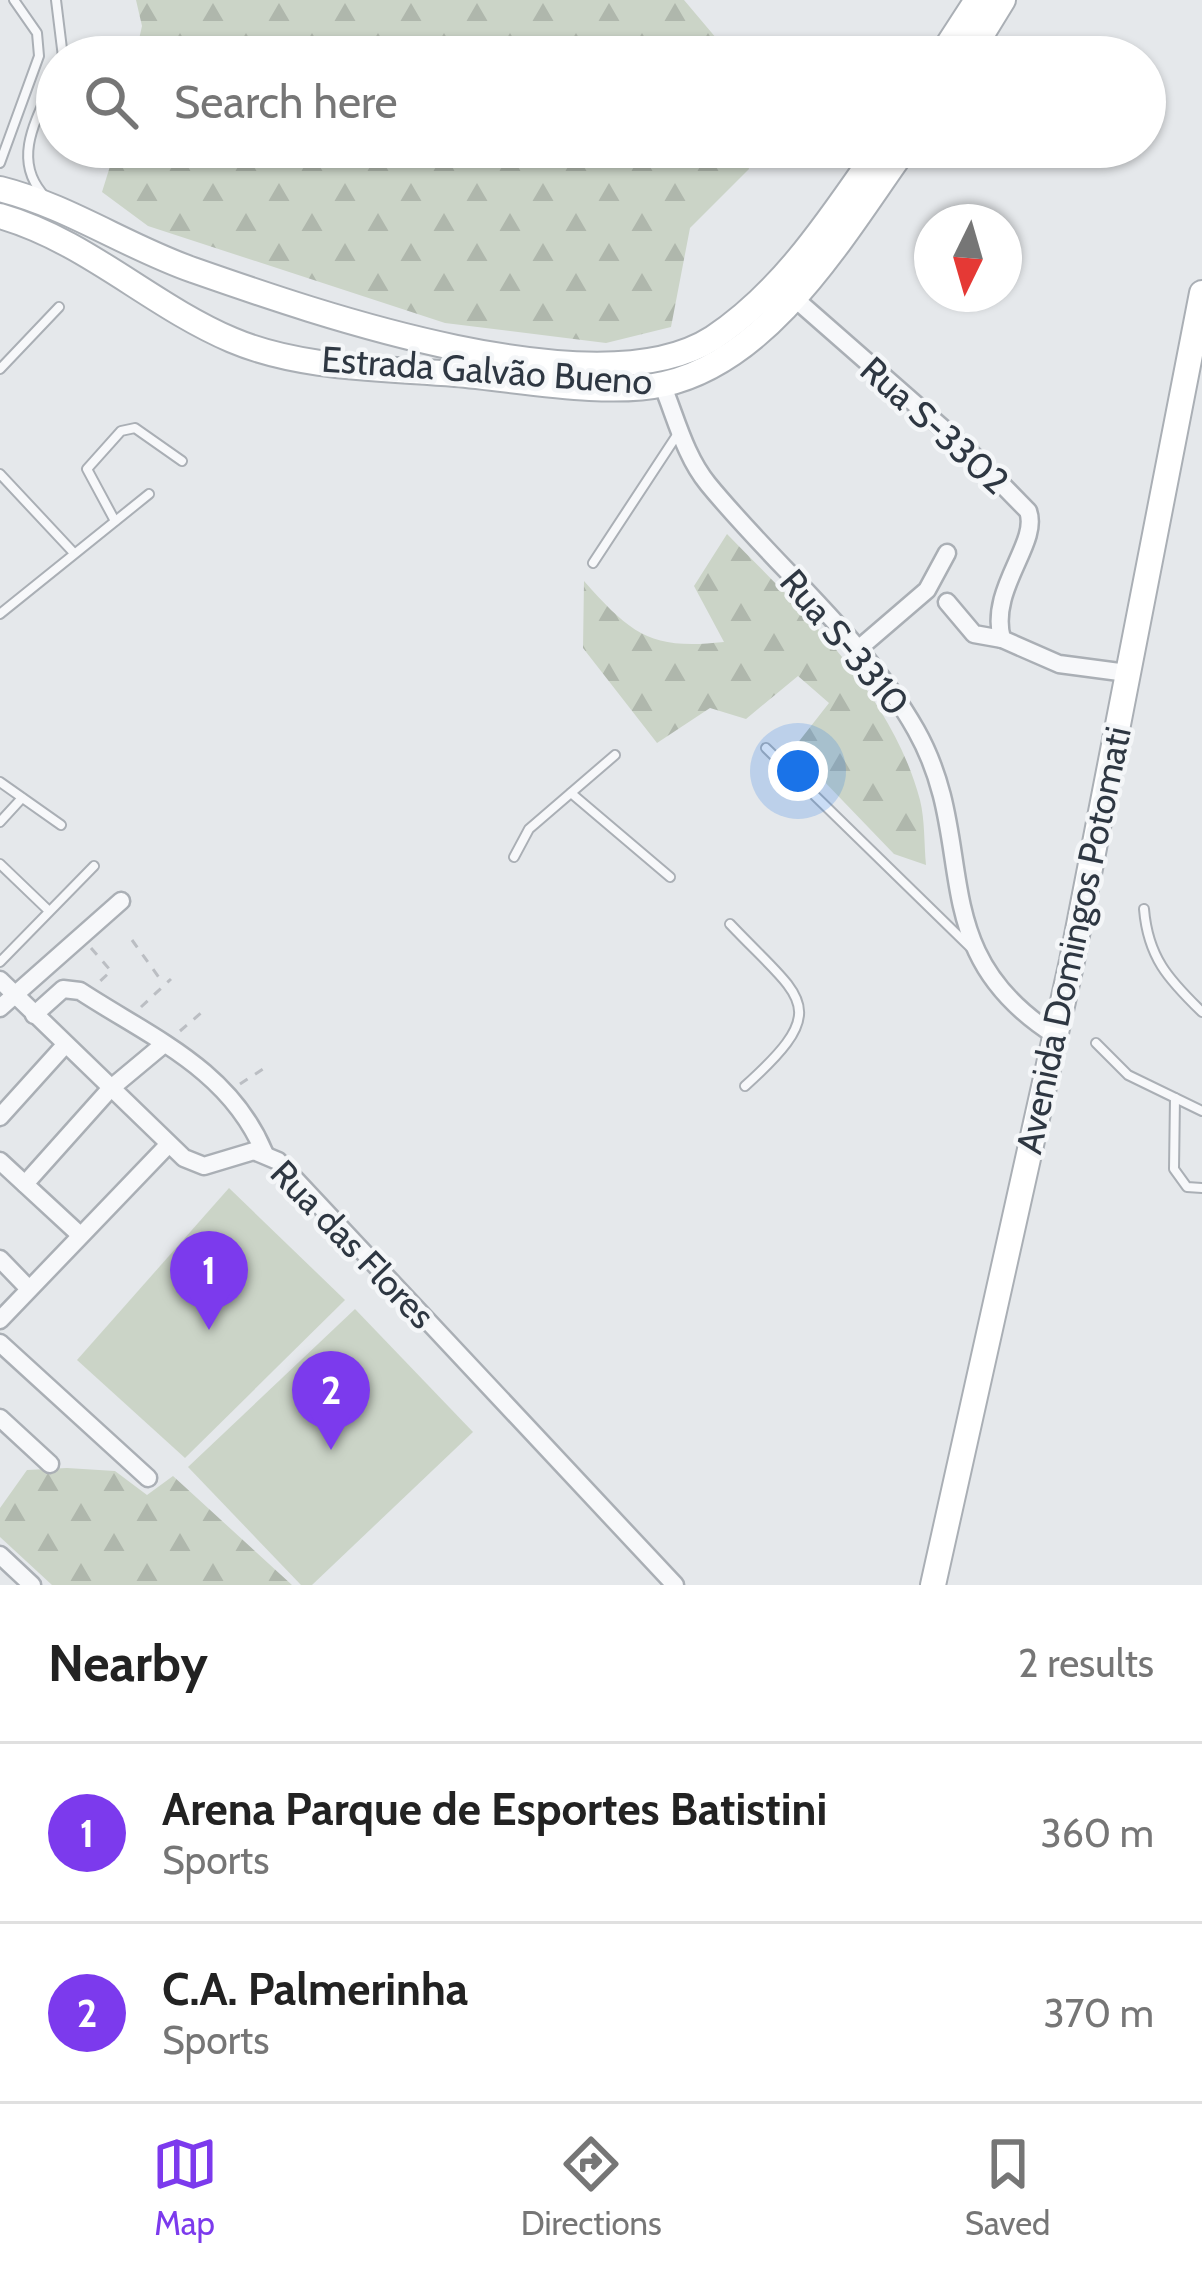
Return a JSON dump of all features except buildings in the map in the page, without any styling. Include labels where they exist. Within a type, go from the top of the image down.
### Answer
[{"type":"main road","points":[[954,36],[977,0]]},
{"type":"main road","points":[[981,36],[1004,0]]},
{"type":"main road","name":"Estrada Galvão Bueno","points":[[0,189],[55,207],[142,249],[443,348],[630,363],[674,355],[711,339],[748,311],[822,231],[866,168]]},
{"type":"main road","name":"Estrada Galvão Bueno","points":[[0,216],[95,256],[199,322],[259,351],[584,384],[662,384],[740,346],[792,296],[890,168]]},
{"type":"main road","points":[[199,322],[201,294],[234,282]]},
{"type":"main road","name":"Avenida Domingos Potomati","points":[[933,1585],[1056,1036],[1202,293]]},
{"type":"main road","points":[[307,359],[332,341],[333,329],[322,311]]},
{"type":"street","name":"Rua S-3302","points":[[792,296],[971,453],[1028,511],[1030,536],[1011,566],[1004,591],[1002,639]]},
{"type":"street","name":"Rua S-3310","points":[[662,384],[706,482],[890,690],[925,747],[972,950],[1022,1015],[1056,1036]]},
{"type":"street","points":[[856,651],[927,590],[947,553]]},
{"type":"street","points":[[947,602],[965,630],[1002,639],[1059,664],[1127,673]]},
{"type":"street","points":[[0,1009],[7,986],[121,902]]},
{"type":"street","name":"Rua das Flores","points":[[7,986],[167,1144],[204,1166],[247,1151],[264,1152],[675,1585]]},
{"type":"street","points":[[34,1015],[64,988],[87,995],[207,1070],[229,1092],[264,1152]]},
{"type":"street","points":[[25,1184],[110,1089],[164,1044]]},
{"type":"street","points":[[0,1117],[65,1046]]},
{"type":"street","points":[[0,1319],[167,1144]]},
{"type":"street","points":[[0,1160],[80,1235]]},
{"type":"street","points":[[0,1259],[29,1289]]},
{"type":"street","points":[[0,1343],[148,1478]]},
{"type":"street","points":[[0,1418],[50,1464]]},
{"type":"street","points":[[0,1555],[32,1585]]},
{"type":"lane","points":[[14,0],[37,36]]},
{"type":"lane","points":[[56,0],[60,36]]},
{"type":"lane","points":[[0,163],[36,64]]},
{"type":"lane","points":[[36,131],[26,158],[31,178],[55,207]]},
{"type":"lane","points":[[0,369],[58,307]]},
{"type":"lane","points":[[115,521],[87,469],[121,430],[135,428],[182,461]]},
{"type":"lane","points":[[593,562],[680,431]]},
{"type":"lane","points":[[0,474],[73,552]]},
{"type":"lane","points":[[0,614],[149,494]]},
{"type":"lane","points":[[766,748],[972,950]]},
{"type":"lane","points":[[514,857],[520,838],[615,755]]},
{"type":"lane","points":[[0,782],[61,825]]},
{"type":"lane","points":[[571,793],[670,878]]},
{"type":"lane","points":[[0,822],[22,798]]},
{"type":"lane","points":[[0,864],[48,910]]},
{"type":"lane","points":[[0,962],[94,866]]},
{"type":"lane","points":[[1144,909],[1147,942],[1158,967],[1202,1012]]},
{"type":"lane","points":[[730,924],[800,1003],[800,1028],[788,1048],[746,1086]]},
{"type":"lane","points":[[1096,1042],[1128,1075],[1202,1111]]},
{"type":"lane","points":[[1175,1098],[1174,1169],[1187,1187],[1202,1188]]},
{"type":"path","points":[[80,936],[111,971],[87,995]]},
{"type":"path","points":[[132,940],[164,985]]},
{"type":"path","points":[[127,1020],[171,979]]},
{"type":"path","points":[[164,1044],[201,1013]]},
{"type":"path","points":[[229,1092],[263,1069]]},
{"type":"green space","points":[[136,0],[684,0],[714,36],[140,36]]},
{"type":"green space","points":[[109,168],[749,169],[690,228],[671,327],[606,343],[445,323],[148,226],[102,192]]},
{"type":"green space","points":[[727,534],[841,655],[888,724],[920,800],[926,865],[894,854],[793,749],[829,703],[798,676],[746,719],[710,708],[657,743],[583,648],[584,581],[645,635],[678,643],[724,642],[694,586]]},
{"type":"green space","points":[[229,1188],[345,1300],[185,1458],[77,1360]]},
{"type":"green space","points":[[355,1309],[473,1432],[312,1585],[301,1585],[188,1467]]},
{"type":"green space","points":[[27,1470],[115,1471],[147,1495],[173,1476],[292,1585],[52,1585],[0,1537],[0,1508]]},
{"type":"place","name":"Arena Parque de Esportes Batistini","points":[[209,1330]]},
{"type":"place","name":"C.A. Palmerinha","points":[[331,1450]]}]
